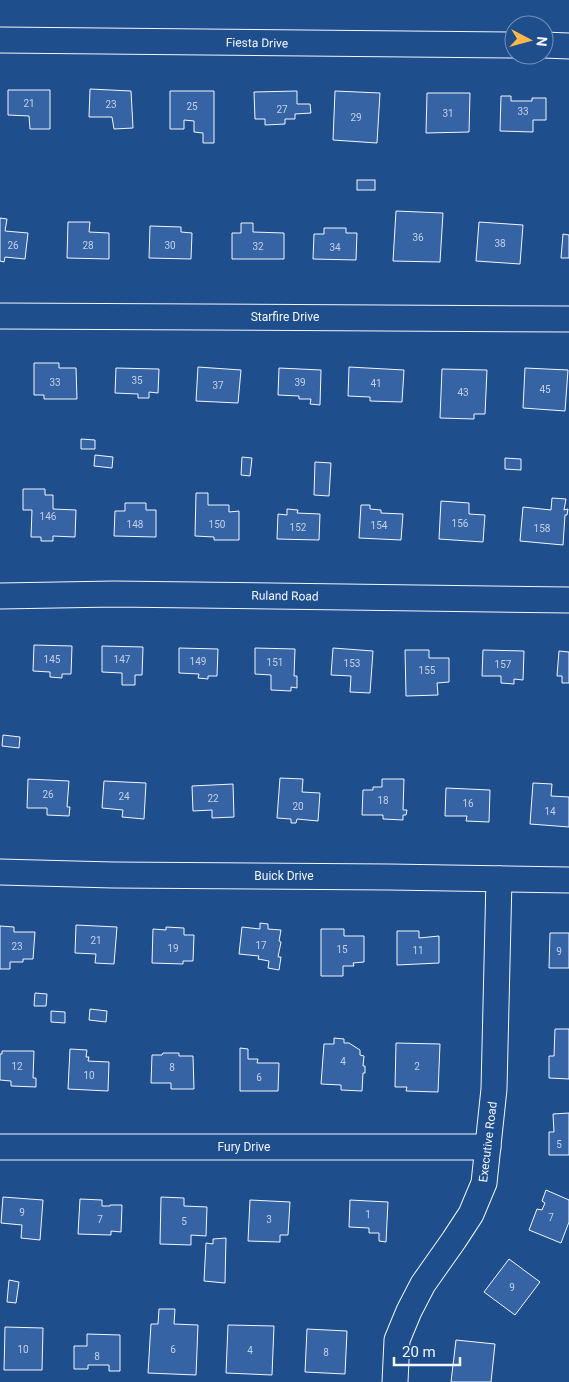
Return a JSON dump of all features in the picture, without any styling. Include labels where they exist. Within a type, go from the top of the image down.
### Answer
[{"type":"street","name":"Fiesta Drive","points":[[0,40],[504,45]]},
{"type":"street","points":[[554,46],[569,46]]},
{"type":"street","name":"Starfire Drive","points":[[0,316],[569,319]]},
{"type":"street","name":"Ruland Road","points":[[0,596],[133,594],[569,600]]},
{"type":"street","name":"Buick Drive","points":[[0,872],[569,880]]},
{"type":"street","name":"Executive Road","points":[[395,1382],[397,1340],[409,1311],[423,1284],[471,1214],[484,1183],[494,1089],[499,879]]},
{"type":"street","name":"Fury Drive","points":[[0,1147],[488,1147]]},
{"type":"building","points":[[90,89],[131,91],[133,128],[114,129],[112,117],[89,117]]},
{"type":"building","points":[[8,90],[50,90],[50,129],[30,129],[29,116],[8,115]]},
{"type":"building","points":[[170,91],[214,91],[214,143],[203,143],[203,133],[194,132],[194,121],[184,120],[184,129],[170,129]]},
{"type":"building","points":[[297,91],[297,104],[310,104],[311,113],[295,114],[295,119],[285,119],[285,124],[265,125],[265,119],[255,119],[254,92]]},
{"type":"building","points":[[335,91],[380,93],[377,143],[333,140]]},
{"type":"building","points":[[427,93],[470,93],[469,132],[426,133]]},
{"type":"building","points":[[501,96],[511,96],[511,101],[532,101],[532,98],[546,98],[546,120],[533,120],[533,132],[500,131]]},
{"type":"building","points":[[357,180],[375,180],[375,190],[357,190]]},
{"type":"building","points":[[396,211],[443,213],[440,262],[393,261]]},
{"type":"building","points":[[0,218],[7,219],[5,231],[28,233],[25,259],[5,257],[4,262],[0,261]]},
{"type":"building","points":[[68,222],[90,222],[89,232],[109,233],[109,259],[67,258]]},
{"type":"building","points":[[479,222],[523,225],[520,264],[476,261]]},
{"type":"building","points":[[241,223],[253,223],[253,232],[284,233],[284,259],[232,259],[232,233],[241,233]]},
{"type":"building","points":[[150,226],[181,227],[181,232],[192,233],[191,259],[149,258]]},
{"type":"building","points":[[324,228],[346,228],[346,233],[357,233],[356,260],[313,259],[314,234],[324,234]]},
{"type":"building","points":[[563,234],[569,235],[569,258],[561,258]]},
{"type":"building","points":[[34,363],[59,363],[59,368],[76,368],[77,399],[44,399],[44,395],[34,395]]},
{"type":"building","points":[[198,367],[241,370],[238,403],[196,401]]},
{"type":"building","points":[[349,367],[404,370],[402,402],[370,401],[370,397],[348,396]]},
{"type":"building","points":[[116,368],[159,369],[158,393],[149,392],[149,398],[138,398],[138,394],[115,393]]},
{"type":"building","points":[[279,368],[321,370],[320,405],[310,404],[311,399],[299,399],[299,396],[278,395]]},
{"type":"building","points":[[525,368],[568,370],[565,411],[523,408]]},
{"type":"building","points":[[442,369],[487,370],[485,414],[474,414],[474,419],[440,418]]},
{"type":"building","points":[[81,439],[95,440],[95,449],[81,449]]},
{"type":"building","points":[[95,455],[113,457],[112,468],[94,466]]},
{"type":"building","points":[[242,457],[252,458],[250,476],[241,475]]},
{"type":"building","points":[[505,458],[521,459],[521,470],[505,469]]},
{"type":"building","points":[[315,462],[331,463],[329,496],[314,495]]},
{"type":"building","points":[[23,489],[45,489],[45,495],[53,495],[53,509],[76,510],[75,537],[53,536],[53,541],[41,541],[41,537],[31,537],[32,510],[23,510]]},
{"type":"building","points":[[196,493],[208,493],[208,505],[229,505],[229,512],[239,511],[239,540],[214,540],[214,537],[195,536]]},
{"type":"building","points":[[552,498],[566,499],[564,510],[568,509],[567,515],[565,515],[563,545],[520,541],[523,507],[551,510]]},
{"type":"building","points":[[441,501],[469,503],[469,514],[485,515],[483,542],[439,539]]},
{"type":"building","points":[[125,503],[146,503],[146,510],[156,510],[156,537],[114,536],[115,511],[125,511]]},
{"type":"building","points":[[361,505],[370,505],[370,509],[381,510],[381,513],[403,514],[401,540],[359,538]]},
{"type":"building","points":[[287,509],[298,510],[297,513],[320,514],[319,540],[277,539],[278,514],[287,515]]},
{"type":"building","points":[[34,645],[72,646],[71,674],[62,674],[62,678],[50,677],[50,672],[33,671]]},
{"type":"building","points":[[102,646],[143,647],[142,675],[135,675],[135,685],[122,685],[122,673],[102,672]]},
{"type":"building","points":[[179,648],[218,649],[217,676],[208,676],[208,679],[198,678],[199,674],[179,673]]},
{"type":"building","points":[[255,648],[295,649],[294,676],[297,676],[297,688],[291,687],[291,691],[271,690],[271,675],[255,674]]},
{"type":"building","points":[[333,648],[373,651],[370,693],[350,692],[351,676],[331,675]]},
{"type":"building","points":[[405,650],[429,650],[429,658],[449,658],[449,682],[437,683],[438,695],[406,696]]},
{"type":"building","points":[[483,650],[524,651],[523,680],[514,679],[514,684],[501,683],[501,676],[482,676]]},
{"type":"building","points":[[559,651],[569,652],[569,683],[562,683],[562,676],[557,676]]},
{"type":"building","points":[[3,735],[20,737],[19,748],[2,746]]},
{"type":"building","points":[[280,778],[303,779],[302,792],[320,793],[318,821],[297,819],[296,823],[291,823],[291,819],[277,818]]},
{"type":"building","points":[[28,779],[69,781],[67,807],[70,807],[69,816],[47,815],[47,808],[27,808]]},
{"type":"building","points":[[382,779],[404,779],[403,810],[407,810],[406,815],[403,815],[403,820],[383,819],[383,815],[362,815],[363,790],[373,790],[373,787],[382,787]]},
{"type":"building","points":[[104,781],[146,783],[144,819],[122,817],[123,810],[102,808]]},
{"type":"building","points":[[533,783],[552,784],[551,796],[569,797],[569,827],[530,824]]},
{"type":"building","points":[[233,784],[234,817],[212,818],[212,810],[193,811],[192,786]]},
{"type":"building","points":[[446,788],[490,790],[489,822],[466,821],[467,816],[445,816]]},
{"type":"building","points":[[260,923],[268,924],[268,929],[281,930],[278,957],[281,957],[279,970],[268,968],[269,961],[258,959],[259,956],[239,954],[242,927],[260,929]]},
{"type":"building","points":[[76,925],[117,927],[114,964],[95,963],[96,954],[75,953]]},
{"type":"building","points":[[0,926],[14,927],[14,932],[35,932],[33,959],[23,959],[23,962],[10,962],[10,969],[0,969]]},
{"type":"building","points":[[166,927],[184,928],[184,935],[194,935],[193,961],[183,961],[183,964],[152,963],[153,929],[166,930]]},
{"type":"building","points":[[321,929],[344,929],[344,936],[364,936],[364,962],[353,963],[354,966],[343,966],[343,976],[321,976]]},
{"type":"building","points":[[397,931],[419,931],[419,938],[439,936],[439,963],[397,965]]},
{"type":"building","points":[[550,933],[569,933],[569,968],[549,968]]},
{"type":"building","points":[[35,993],[47,994],[46,1006],[34,1006]]},
{"type":"building","points":[[90,1009],[107,1011],[106,1022],[89,1020]]},
{"type":"building","points":[[51,1011],[65,1012],[65,1023],[51,1022]]},
{"type":"building","points":[[555,1029],[569,1029],[569,1079],[549,1078],[549,1056],[554,1056]]},
{"type":"building","points":[[334,1038],[344,1039],[344,1043],[349,1043],[360,1050],[360,1055],[364,1056],[363,1066],[365,1066],[365,1073],[363,1073],[362,1091],[341,1090],[341,1085],[321,1084],[324,1044],[334,1044]]},
{"type":"building","points":[[396,1043],[440,1044],[438,1092],[406,1091],[407,1087],[395,1087]]},
{"type":"building","points":[[240,1048],[248,1049],[248,1059],[258,1059],[257,1063],[279,1063],[278,1091],[240,1091]]},
{"type":"building","points":[[70,1049],[87,1050],[86,1057],[89,1057],[88,1061],[109,1062],[108,1091],[68,1089]]},
{"type":"building","points":[[2,1051],[34,1051],[33,1078],[36,1078],[36,1087],[11,1086],[11,1081],[0,1080],[0,1054],[2,1054]]},
{"type":"building","points":[[163,1053],[179,1053],[179,1056],[193,1056],[194,1089],[171,1089],[171,1083],[151,1083],[152,1055],[162,1055]]},
{"type":"building","points":[[569,1113],[569,1155],[549,1155],[549,1132],[554,1132],[553,1114]]},
{"type":"building","points":[[546,1190],[569,1200],[569,1222],[561,1243],[529,1230],[537,1209],[542,1210],[545,1203],[542,1201]]},
{"type":"building","points":[[3,1197],[43,1200],[40,1240],[21,1238],[22,1225],[1,1223]]},
{"type":"building","points":[[161,1197],[184,1198],[184,1206],[207,1207],[206,1236],[191,1235],[191,1245],[160,1244]]},
{"type":"building","points":[[80,1199],[102,1200],[102,1206],[122,1205],[121,1232],[111,1231],[111,1235],[78,1234]]},
{"type":"building","points":[[250,1200],[290,1202],[288,1235],[280,1235],[280,1242],[248,1241]]},
{"type":"building","points":[[350,1200],[388,1202],[386,1242],[379,1241],[379,1233],[369,1233],[369,1228],[349,1227]]},
{"type":"building","points":[[226,1238],[225,1283],[204,1281],[206,1243],[213,1244],[213,1239]]},
{"type":"building","points":[[509,1259],[540,1282],[515,1315],[484,1292]]},
{"type":"building","points":[[9,1280],[19,1282],[16,1303],[7,1302]]},
{"type":"building","points":[[159,1309],[175,1309],[174,1324],[198,1325],[196,1375],[148,1373],[151,1324],[158,1324]]},
{"type":"building","points":[[228,1325],[274,1326],[272,1375],[226,1373]]},
{"type":"building","points":[[5,1327],[43,1328],[42,1370],[4,1370]]},
{"type":"building","points":[[307,1329],[347,1331],[345,1374],[305,1372]]},
{"type":"building","points":[[87,1334],[120,1335],[120,1371],[109,1371],[109,1365],[88,1365],[88,1369],[74,1369],[74,1346],[87,1346]]},
{"type":"building","points":[[456,1340],[495,1344],[491,1382],[451,1382]]}]
